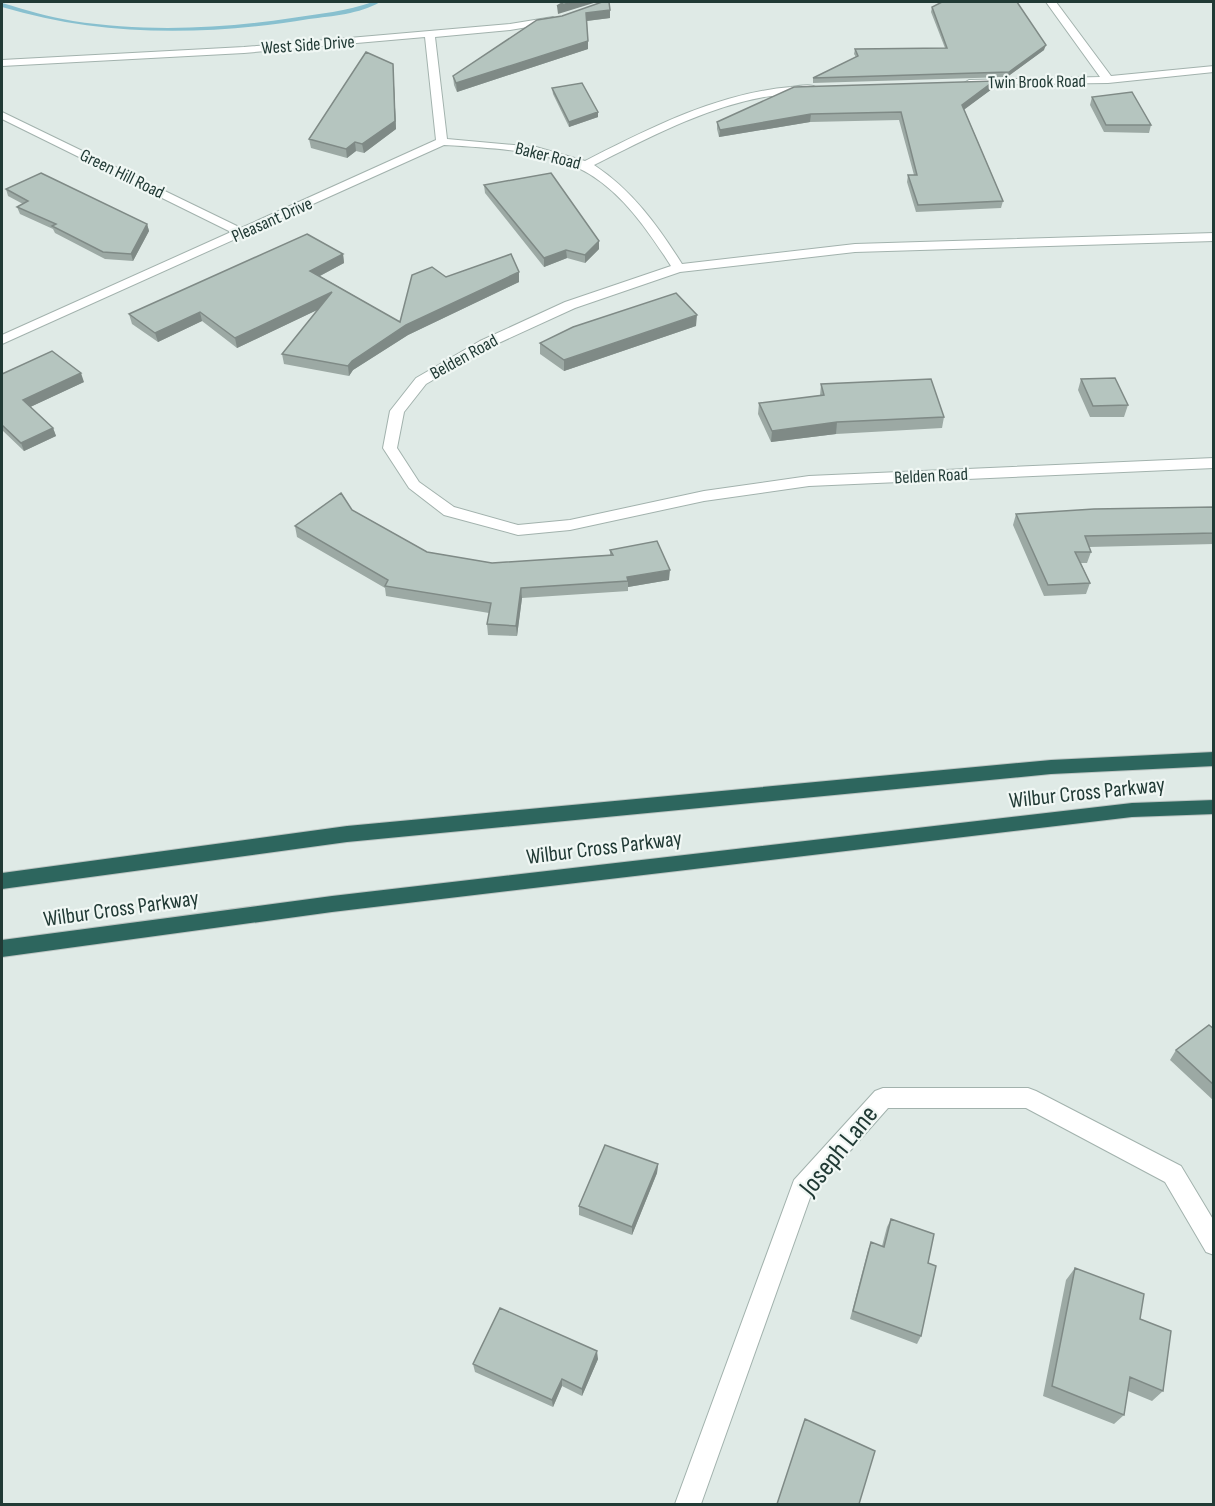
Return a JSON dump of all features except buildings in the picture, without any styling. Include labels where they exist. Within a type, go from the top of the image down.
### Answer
[{"type":"highway","name":"Wilbur Cross Parkway","points":[[2,881],[347,834],[1051,767],[1214,759]]},
{"type":"highway","name":"Wilbur Cross Parkway","points":[[2,949],[379,898],[1132,810],[1214,807]]},
{"type":"street","points":[[1051,2],[1108,80]]},
{"type":"street","name":"West Side Drive","points":[[7,63],[244,50],[510,27],[561,19]]},
{"type":"street","points":[[430,34],[442,142]]},
{"type":"street","points":[[2,69],[7,63]]},
{"type":"street","name":"Twin Brook Road","points":[[959,83],[1108,80],[1214,69]]},
{"type":"street","points":[[586,165],[654,130],[731,101],[793,89],[828,88]]},
{"type":"street","name":"Green Hill Road","points":[[2,115],[242,233]]},
{"type":"street","name":"Baker Road","points":[[442,142],[494,144],[549,153],[586,165],[617,188],[657,234],[678,268]]},
{"type":"street","name":"Pleasant Drive","points":[[2,340],[442,142]]},
{"type":"street","name":"Belden Road","points":[[1214,237],[855,248],[678,268],[570,305],[485,344],[421,381],[397,411],[390,448],[414,485],[449,511],[518,530],[570,525],[705,495],[809,481],[1214,463]]},
{"type":"street","name":"Joseph Lane","points":[[688,1504],[802,1188],[883,1098],[1028,1098],[1173,1174],[1214,1244]]},
{"type":"waterway","points":[[2,5],[36,15],[112,27],[193,29],[271,23],[342,12],[377,2]]}]
